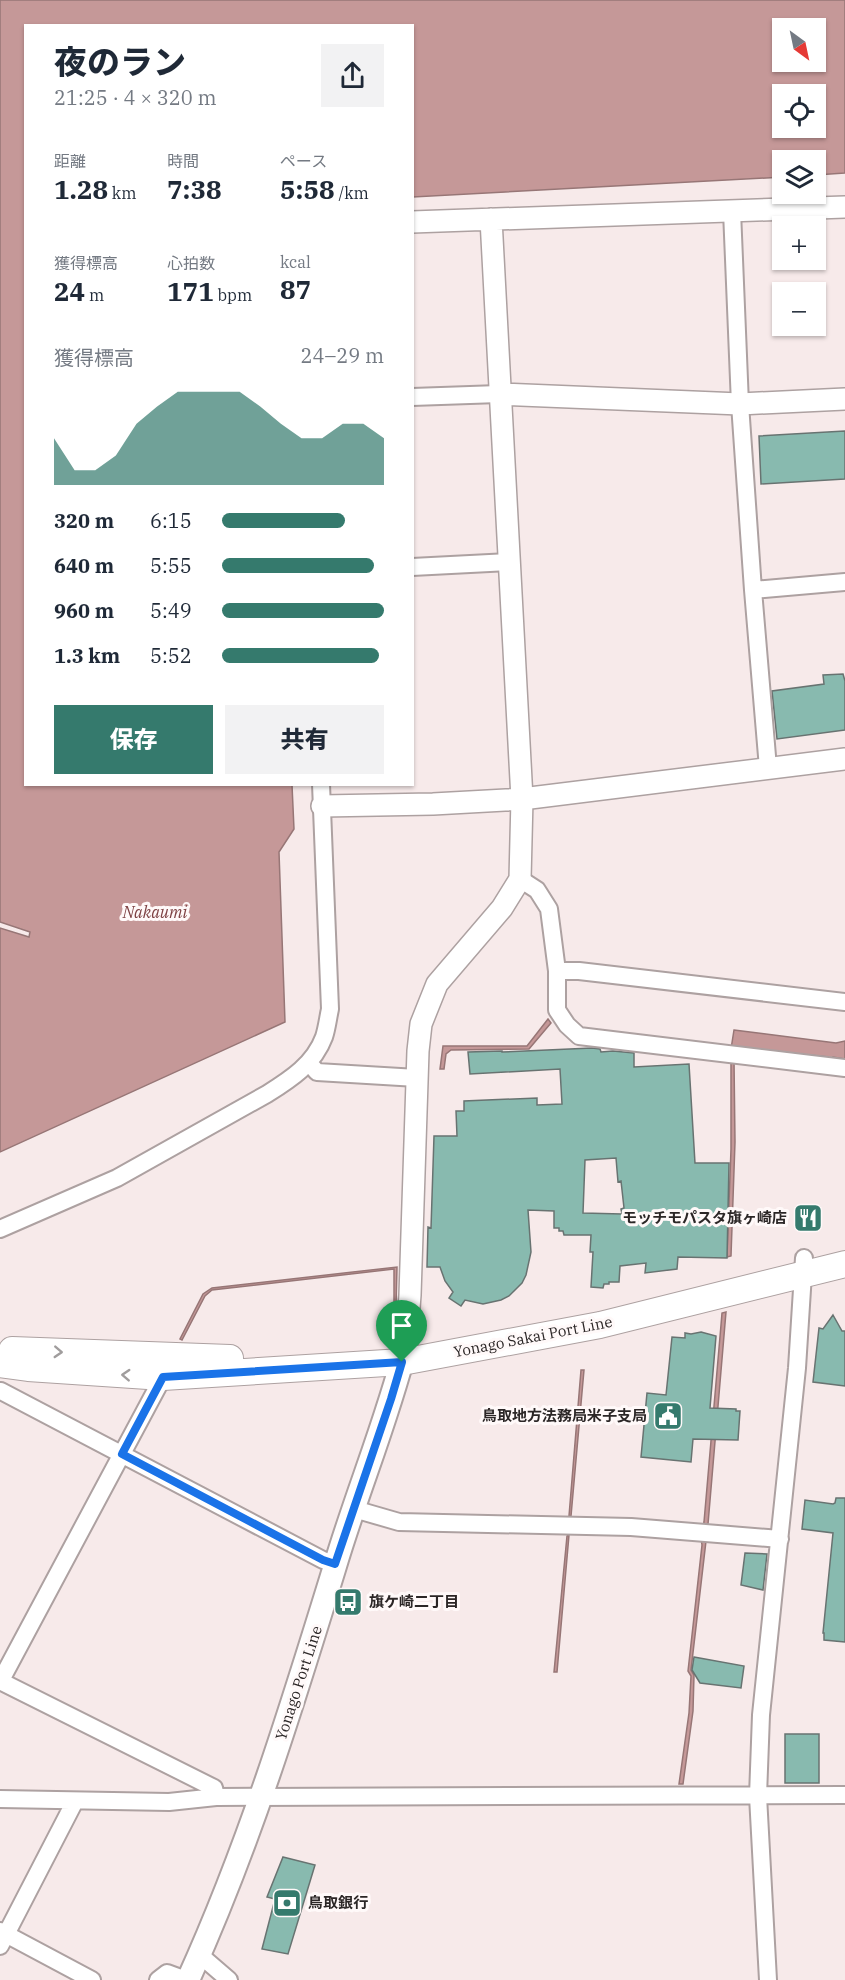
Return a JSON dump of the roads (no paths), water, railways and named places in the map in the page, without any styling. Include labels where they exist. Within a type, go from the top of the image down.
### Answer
[{"type":"main road","name":"Yonago Sakai Port Line","points":[[803,1266],[845,1248]]},
{"type":"main road","name":"Yonago Sakai Port Line","points":[[3,1359],[163,1377],[404,1354],[570,1314],[803,1266],[845,1264]]},
{"type":"main road","name":"Yonago Sakai Port Line","points":[[3,1359],[236,1359],[314,1354],[404,1354]]},
{"type":"main road","name":"Yonago Port Line","points":[[187,1980],[200,1955],[262,1798],[404,1354]]},
{"type":"street","points":[[414,222],[845,207]]},
{"type":"street","points":[[732,212],[740,404],[768,768]]},
{"type":"street","points":[[404,1354],[410,1295],[417,1078],[421,1024],[437,984],[502,908],[520,879],[522,799],[491,219]]},
{"type":"street","points":[[414,397],[499,394],[740,404],[845,399]]},
{"type":"street","points":[[414,567],[509,562]]},
{"type":"street","points":[[753,590],[845,582]]},
{"type":"street","points":[[322,806],[434,804],[522,799],[845,759]]},
{"type":"street","points":[[0,1229],[117,1178],[289,1081],[309,1063],[324,1037],[330,1009],[321,786]]},
{"type":"street","points":[[520,879],[537,890],[549,909],[556,971],[557,1010],[567,1025],[579,1036],[845,1068]]},
{"type":"street","points":[[556,971],[579,971],[845,1002]]},
{"type":"street","points":[[309,1063],[317,1072],[417,1078]]},
{"type":"street","points":[[768,1980],[758,1796],[761,1715],[796,1368],[803,1266]]},
{"type":"street","points":[[3,1359],[7,1377],[1,1392],[323,1560],[335,1564]]},
{"type":"street","points":[[163,1377],[0,1682],[214,1788],[216,1797]]},
{"type":"street","points":[[354,1509],[399,1522],[631,1527],[780,1539]]},
{"type":"street","points":[[0,1799],[169,1802],[216,1797],[845,1795]]},
{"type":"street","points":[[75,1801],[2,1937],[92,1980]]},
{"type":"street","points":[[200,1955],[229,1980]]},
{"type":"street","points":[[158,1980],[167,1973],[187,1980]]},
{"type":"water","name":"Nakaumi","points":[[0,0],[845,0],[845,173],[826,174],[826,150],[772,150],[772,178],[414,197],[414,24],[24,24],[24,786],[292,786],[294,829],[279,852],[285,1022],[0,1152],[0,928],[29,937],[30,932],[0,922]]},
{"type":"water","points":[[548,1019],[551,1023],[529,1049],[451,1050],[446,1054],[444,1069],[440,1069],[443,1046],[527,1046]]},
{"type":"water","points":[[734,1030],[836,1043],[845,1041],[845,1059],[833,1057],[832,1061],[827,1061],[828,1057],[738,1048],[734,1060],[735,1142],[731,1256],[727,1257],[731,1149],[731,1049]]},
{"type":"water","points":[[397,1267],[396,1306],[394,1306],[394,1269],[212,1290],[205,1296],[182,1340],[180,1339],[203,1294],[212,1288]]},
{"type":"water","points":[[726,1312],[708,1524],[691,1670],[694,1675],[693,1711],[683,1784],[679,1784],[689,1713],[691,1676],[688,1671],[702,1545],[722,1313]]},
{"type":"water","points":[[581,1370],[584,1370],[571,1516],[569,1516]]},
{"type":"water","points":[[569,1535],[557,1672],[554,1672],[567,1536]]},
{"type":"place","name":"モッチモパスタ旗ヶ崎店","points":[[808,1218]]},
{"type":"place","name":"鳥取地方法務局米子支局","points":[[668,1416]]},
{"type":"place","name":"旗ケ崎二丁目","points":[[348,1602]]},
{"type":"place","name":"鳥取銀行","points":[[287,1903]]}]
